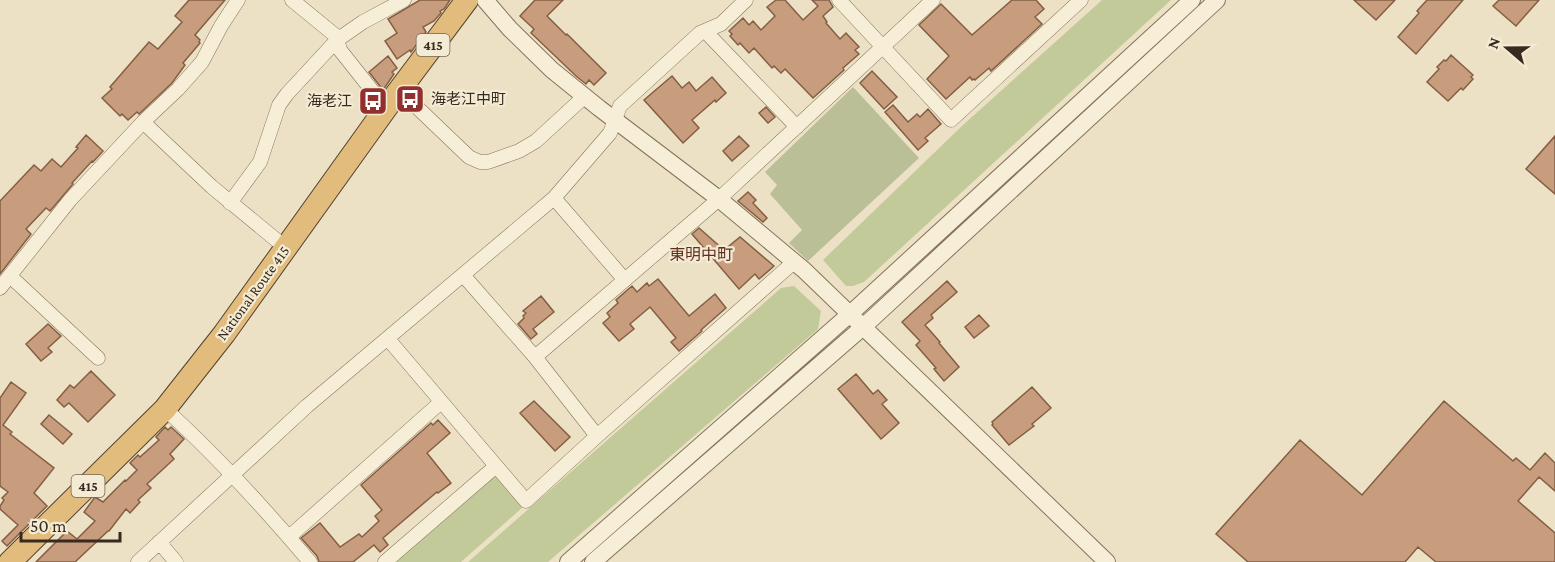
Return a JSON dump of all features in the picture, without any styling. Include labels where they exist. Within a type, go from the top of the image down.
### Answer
[{"type":"highway","name":"National Route 415","points":[[10,562],[165,409],[224,334],[467,0]]},
{"type":"street","points":[[0,288],[70,200],[202,62],[238,0]]},
{"type":"street","points":[[292,0],[336,36],[340,50],[393,99],[470,157],[480,162],[488,162],[519,151],[536,141],[585,96]]},
{"type":"street","points":[[230,203],[260,162],[279,105],[287,94],[337,40],[363,22],[404,0]]},
{"type":"street","points":[[484,0],[552,70],[719,199],[794,262],[1107,562]]},
{"type":"street","points":[[138,562],[227,470],[388,339],[554,198],[610,133],[620,106],[700,33],[721,24],[746,0]]},
{"type":"street","points":[[839,0],[951,120],[1081,0]]},
{"type":"street","points":[[535,357],[719,199],[933,0]]},
{"type":"street","points":[[568,562],[850,314],[1192,0]]},
{"type":"street","points":[[593,562],[863,327],[1217,0]]},
{"type":"street","points":[[705,31],[797,127]]},
{"type":"street","points":[[143,122],[212,188],[286,248]]},
{"type":"street","points":[[554,198],[624,279]]},
{"type":"street","points":[[388,339],[526,501],[794,262]]},
{"type":"street","points":[[463,275],[535,357],[597,436]]},
{"type":"street","points":[[10,276],[98,358]]},
{"type":"street","points":[[289,537],[441,402]]},
{"type":"street","points":[[165,409],[195,436],[310,562]]},
{"type":"street","points":[[385,562],[496,466]]},
{"type":"street","points":[[159,542],[176,562]]},
{"type":"green space","points":[[1102,0],[1171,0],[864,282],[846,286],[823,260],[963,125]]},
{"type":"green space","points":[[853,87],[919,158],[808,261],[789,243],[802,230],[770,194],[777,185],[765,172]]},
{"type":"green space","points":[[794,286],[821,311],[818,329],[548,562],[468,562],[781,288]]},
{"type":"green space","points":[[496,477],[523,507],[461,562],[392,562],[490,478]]},
{"type":"building","points":[[189,0],[225,0],[195,35],[200,43],[183,63],[185,65],[172,83],[139,114],[137,112],[128,120],[122,114],[120,116],[102,98],[112,89],[110,87],[149,42],[158,49],[182,22],[175,16]]},
{"type":"building","points":[[420,0],[450,0],[434,21],[423,27],[426,32],[411,52],[410,50],[397,59],[385,41],[397,33],[388,19]]},
{"type":"building","points":[[535,0],[563,0],[547,16],[606,73],[594,85],[589,80],[586,84],[576,76],[531,33],[534,29],[520,16]]},
{"type":"building","points":[[776,0],[785,0],[803,20],[818,6],[812,0],[829,0],[833,7],[823,16],[826,23],[840,39],[846,33],[859,47],[855,50],[859,54],[813,98],[785,69],[781,73],[774,66],[772,68],[754,48],[749,53],[730,36],[732,34],[729,31],[743,18],[749,25],[753,21],[761,30],[775,16],[767,7]]},
{"type":"building","points":[[1012,0],[1036,0],[1044,9],[1035,17],[1042,24],[991,71],[989,68],[975,80],[970,77],[946,99],[927,79],[949,56],[919,25],[941,4],[972,35]]},
{"type":"building","points":[[1354,0],[1395,0],[1376,20]]},
{"type":"building","points":[[1427,0],[1463,0],[1416,54],[1398,37]]},
{"type":"building","points":[[1499,0],[1539,0],[1516,26],[1493,6]]},
{"type":"building","points":[[1451,55],[1473,75],[1471,77],[1473,79],[1448,101],[1427,82],[1439,69],[1437,67]]},
{"type":"building","points":[[388,56],[397,68],[392,72],[394,74],[383,90],[369,72]]},
{"type":"building","points":[[872,71],[897,97],[884,109],[860,83]]},
{"type":"building","points":[[672,76],[682,88],[689,82],[696,91],[712,77],[726,93],[692,120],[699,128],[683,143],[644,100]]},
{"type":"building","points":[[893,105],[908,122],[917,114],[920,117],[928,109],[941,124],[925,138],[928,141],[918,150],[885,112]]},
{"type":"building","points":[[766,107],[775,117],[768,123],[759,113]]},
{"type":"building","points":[[86,135],[103,151],[72,183],[50,211],[46,208],[26,229],[31,234],[0,274],[0,201],[34,165],[41,171],[52,159],[61,167]]},
{"type":"building","points":[[739,136],[749,146],[732,161],[723,151]]},
{"type":"building","points":[[1555,136],[1555,194],[1526,169]]},
{"type":"building","points":[[748,192],[756,200],[753,203],[767,218],[763,222],[738,201]]},
{"type":"building","points":[[699,228],[724,250],[740,237],[774,266],[759,279],[755,274],[739,289],[692,234]]},
{"type":"building","points":[[658,279],[689,316],[715,294],[726,308],[679,351],[671,342],[676,338],[650,307],[630,324],[634,329],[619,341],[603,323],[610,317],[607,313],[618,303],[616,300],[632,286],[637,292],[647,283],[649,286]]},
{"type":"building","points":[[947,281],[957,292],[931,315],[933,318],[925,325],[959,367],[944,381],[916,345],[920,341],[902,322]]},
{"type":"building","points":[[541,296],[554,312],[533,329],[537,334],[531,339],[518,324],[526,313],[523,311]]},
{"type":"building","points":[[979,315],[989,326],[974,338],[965,327]]},
{"type":"building","points":[[48,324],[61,336],[48,348],[52,352],[41,361],[26,344]]},
{"type":"building","points":[[91,371],[115,395],[88,422],[69,403],[64,407],[57,400],[70,385],[74,388]]},
{"type":"building","points":[[856,374],[873,394],[878,390],[887,400],[882,404],[899,423],[881,439],[838,389]]},
{"type":"building","points":[[11,382],[26,393],[3,425],[12,432],[10,434],[54,468],[34,493],[47,506],[7,546],[2,541],[18,525],[0,509],[4,500],[2,498],[8,492],[0,486],[0,398]]},
{"type":"building","points":[[1032,387],[1051,408],[1032,424],[1034,426],[1009,445],[992,422]]},
{"type":"building","points":[[534,401],[570,437],[555,451],[520,413]]},
{"type":"building","points":[[1444,401],[1513,461],[1516,458],[1530,470],[1545,453],[1555,463],[1555,491],[1539,477],[1518,501],[1555,533],[1555,562],[1436,562],[1418,547],[1405,562],[1248,562],[1216,534],[1300,440],[1362,495]]},
{"type":"building","points":[[49,415],[72,434],[63,444],[41,424]]},
{"type":"building","points":[[438,420],[450,433],[427,453],[451,483],[437,492],[383,538],[388,545],[380,552],[374,545],[353,562],[319,562],[317,556],[301,538],[320,523],[340,547],[359,534],[362,537],[379,521],[375,516],[382,510],[361,485],[431,423],[433,425]]},
{"type":"building","points":[[165,427],[168,430],[171,427],[184,439],[170,454],[174,459],[147,484],[151,488],[138,500],[140,502],[130,513],[126,509],[109,531],[75,562],[36,562],[67,531],[77,539],[95,521],[84,512],[95,497],[103,502],[137,470],[130,463],[159,440],[156,437]]},
{"type":"place","name":"海老江中町","points":[[410,99]]},
{"type":"place","name":"海老江","points":[[373,101]]},
{"type":"district","name":"東明中町","points":[[701,254]]}]
